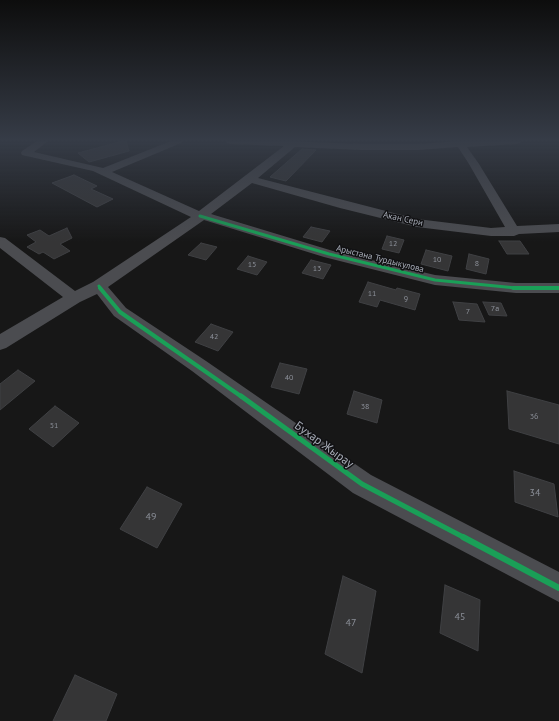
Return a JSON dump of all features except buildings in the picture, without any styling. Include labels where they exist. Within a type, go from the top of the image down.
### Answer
[{"type":"street","name":"Арыстана Турдыкулова","points":[[110,175],[201,215],[329,254],[434,280],[516,288],[559,288]]},
{"type":"street","points":[[0,343],[74,298],[99,286],[201,215],[255,175]]},
{"type":"street","points":[[480,175],[514,232]]},
{"type":"street","name":"Акан Сери","points":[[250,179],[417,223],[491,232],[514,232],[559,228]]},
{"type":"street","points":[[0,240],[74,298]]},
{"type":"street","name":"Бухар Жырау","points":[[99,286],[120,312],[199,366],[362,484],[559,588]]},
{"type":"cycle path","points":[[200,216],[329,254],[435,280],[516,288],[559,288]]},
{"type":"cycle path","points":[[99,286],[120,312],[199,366],[362,484],[559,588]]}]
